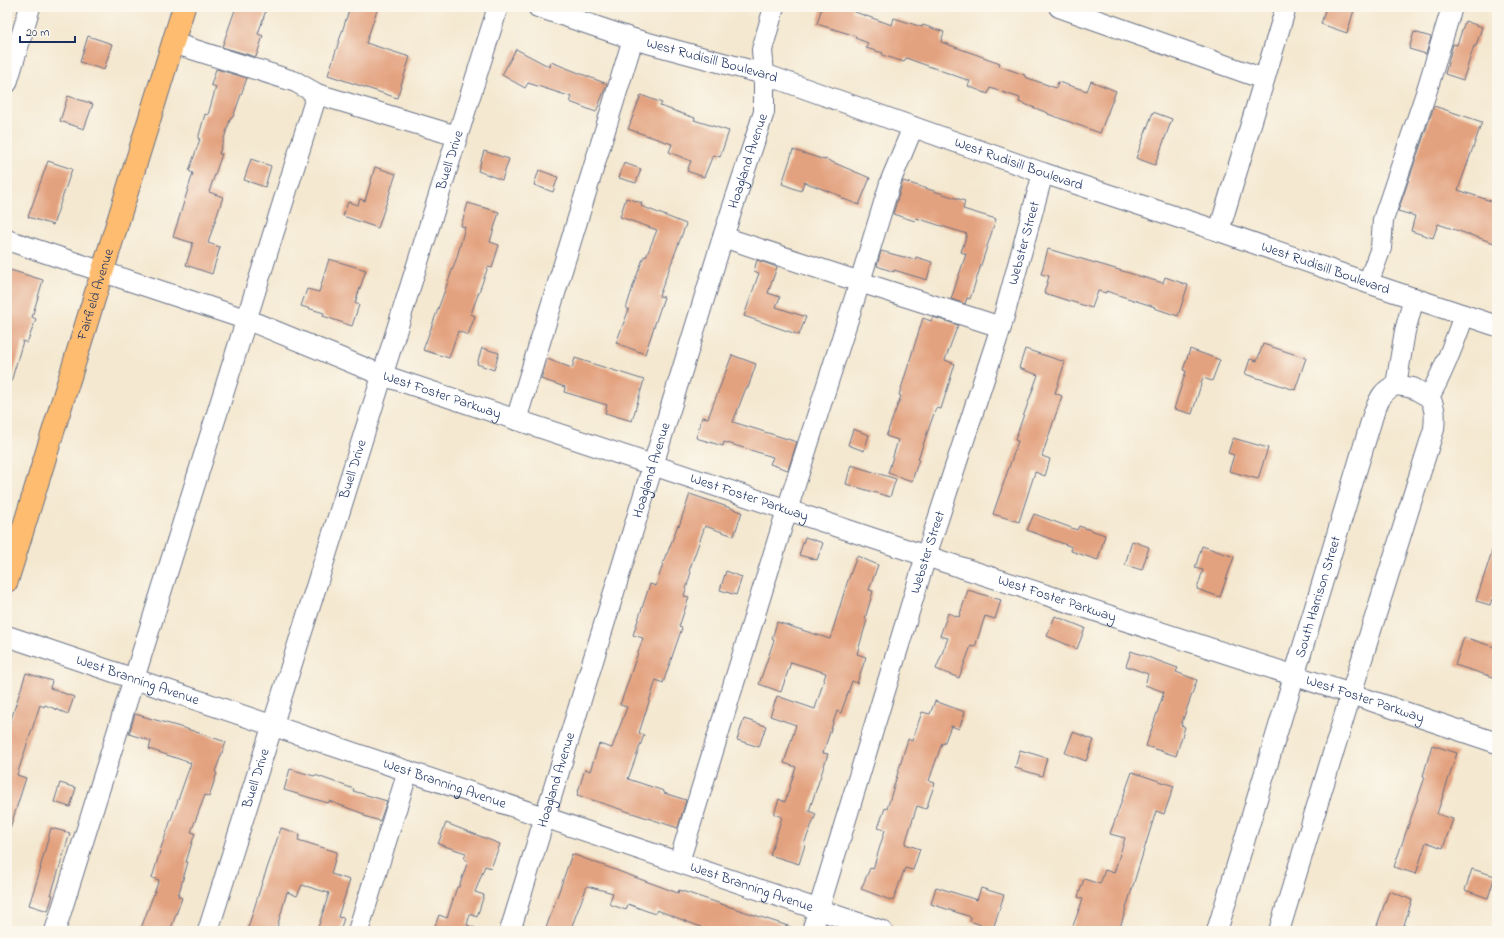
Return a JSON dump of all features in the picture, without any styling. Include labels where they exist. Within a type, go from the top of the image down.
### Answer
[{"type":"main road","name":"Fairfield Avenue","points":[[7,581],[184,7]]},
{"type":"street","points":[[7,83],[30,7]]},
{"type":"street","name":"Buell Drive","points":[[208,931],[498,7]]},
{"type":"street","name":"West Rudisill Boulevard","points":[[538,7],[633,39],[764,74],[1043,173],[1219,231],[1368,284],[1497,326]]},
{"type":"street","name":"Hoagland Avenue","points":[[510,931],[654,466],[723,237],[764,112],[764,74],[762,50],[774,7]]},
{"type":"street","points":[[1059,7],[1264,79]]},
{"type":"street","points":[[1219,231],[1286,7]]},
{"type":"street","points":[[1368,284],[1381,248],[1383,220],[1426,92],[1452,7]]},
{"type":"street","points":[[516,420],[633,39]]},
{"type":"street","points":[[173,43],[296,82],[317,94],[457,136]]},
{"type":"street","points":[[55,931],[248,320],[317,94]]},
{"type":"street","points":[[679,862],[787,510],[891,180],[913,127]]},
{"type":"street","name":"Webster Street","points":[[812,931],[926,556],[1001,327],[1043,173]]},
{"type":"street","points":[[723,237],[1001,327]]},
{"type":"street","name":"West Foster Parkway","points":[[7,240],[248,320],[382,375],[926,556],[1497,743]]},
{"type":"street","points":[[1279,931],[1434,429],[1434,409],[1433,403],[1429,397],[1414,388],[1396,385],[1405,331],[1414,298]]},
{"type":"street","points":[[1429,397],[1438,382],[1453,347],[1464,315]]},
{"type":"street","name":"South Harrison Street","points":[[1217,931],[1374,412],[1381,396],[1388,389],[1396,385]]},
{"type":"street","name":"West Branning Avenue","points":[[7,636],[882,931]]},
{"type":"street","points":[[358,931],[408,771]]},
{"type":"building","points":[[236,7],[267,7],[258,34],[263,36],[256,57],[222,47]]},
{"type":"building","points":[[350,7],[378,7],[366,43],[410,57],[397,98],[328,75]]},
{"type":"building","points":[[822,7],[853,7],[852,11],[892,25],[894,18],[944,32],[941,42],[1000,63],[999,66],[1056,88],[1058,82],[1087,91],[1091,81],[1116,91],[1100,133],[1019,102],[1020,98],[990,88],[988,94],[968,86],[970,81],[906,58],[904,62],[866,48],[868,43],[855,38],[856,36],[817,24]]},
{"type":"building","points":[[1326,7],[1355,7],[1347,33],[1321,24]]},
{"type":"building","points":[[1465,21],[1482,27],[1463,80],[1445,74],[1453,44],[1457,45]]},
{"type":"building","points":[[1414,32],[1431,37],[1426,54],[1409,49]]},
{"type":"building","points":[[88,36],[112,44],[104,70],[80,62]]},
{"type":"building","points":[[516,49],[550,67],[551,62],[607,84],[596,112],[570,102],[572,97],[528,83],[525,88],[502,75]]},
{"type":"building","points":[[216,69],[247,78],[233,117],[231,117],[219,154],[222,154],[209,192],[223,197],[208,243],[220,247],[212,274],[186,265],[193,243],[173,237],[193,173],[189,171],[200,139],[198,139],[205,114],[208,115],[216,87],[211,85]]},
{"type":"building","points":[[641,95],[662,103],[660,106],[695,118],[694,120],[729,131],[720,157],[713,155],[704,177],[687,171],[691,161],[669,152],[672,144],[628,129]]},
{"type":"building","points":[[68,96],[93,104],[84,129],[60,121]]},
{"type":"building","points":[[1434,106],[1482,122],[1458,190],[1497,203],[1497,244],[1438,224],[1433,238],[1411,231],[1415,216],[1398,211]]},
{"type":"building","points":[[1153,112],[1172,119],[1155,165],[1136,158]]},
{"type":"building","points":[[793,150],[825,159],[870,178],[859,205],[841,198],[841,196],[804,182],[801,191],[782,184]]},
{"type":"building","points":[[484,151],[509,159],[502,180],[478,171]]},
{"type":"building","points":[[251,159],[271,166],[265,187],[244,180]]},
{"type":"building","points":[[48,161],[72,169],[53,225],[28,217]]},
{"type":"building","points":[[624,163],[641,169],[636,183],[619,178]]},
{"type":"building","points":[[375,167],[396,174],[378,228],[343,216],[348,202],[358,205],[360,199],[365,201]]},
{"type":"building","points":[[539,170],[558,177],[553,192],[534,185]]},
{"type":"building","points":[[903,181],[965,201],[963,209],[996,219],[970,299],[967,298],[965,304],[951,299],[966,254],[961,252],[967,234],[916,218],[915,221],[893,214]]},
{"type":"building","points":[[626,198],[642,203],[641,206],[686,224],[659,296],[664,297],[645,354],[616,343],[629,309],[626,309],[634,283],[644,256],[646,257],[657,230],[620,217]]},
{"type":"building","points":[[468,203],[499,212],[490,242],[499,245],[492,268],[488,267],[471,314],[475,316],[468,335],[458,331],[449,358],[423,350],[457,257],[465,227],[461,226]]},
{"type":"building","points":[[1048,249],[1163,283],[1165,277],[1188,285],[1178,316],[1106,291],[1106,293],[1098,291],[1092,308],[1044,293],[1049,276],[1041,274]]},
{"type":"building","points":[[881,251],[915,260],[916,257],[932,262],[927,280],[877,266]]},
{"type":"building","points":[[329,259],[366,270],[355,303],[359,305],[352,326],[323,316],[324,313],[301,306],[307,289],[319,292]]},
{"type":"building","points":[[757,260],[777,267],[768,293],[780,297],[776,307],[806,317],[799,335],[744,316],[759,273],[754,271]]},
{"type":"building","points":[[7,269],[43,280],[32,317],[36,319],[27,343],[23,341],[11,382],[7,381]]},
{"type":"building","points":[[933,317],[958,325],[945,360],[955,364],[941,409],[936,408],[912,481],[888,473],[898,440],[886,436],[901,396],[899,395],[923,318],[931,321]]},
{"type":"building","points":[[1263,344],[1306,358],[1295,390],[1245,374],[1250,359],[1257,361]]},
{"type":"building","points":[[482,348],[499,353],[494,370],[477,364]]},
{"type":"building","points":[[1025,349],[1065,362],[1055,393],[1062,396],[1042,456],[1050,459],[1045,476],[1035,472],[1019,522],[993,514],[1018,441],[1015,440],[1038,375],[1019,368]]},
{"type":"building","points":[[1190,349],[1220,360],[1212,381],[1203,378],[1192,414],[1174,409],[1186,371],[1183,370]]},
{"type":"building","points":[[732,355],[756,364],[748,388],[746,388],[733,422],[797,442],[788,470],[770,464],[773,457],[724,442],[723,446],[696,438],[702,417],[708,418]]},
{"type":"building","points":[[575,358],[644,380],[632,421],[605,413],[607,405],[564,392],[565,387],[541,379],[547,359],[572,368]]},
{"type":"building","points":[[853,429],[869,435],[864,451],[848,445]]},
{"type":"building","points":[[1233,438],[1268,448],[1258,479],[1229,471],[1234,455],[1228,453]]},
{"type":"building","points":[[851,465],[896,479],[890,497],[846,484]]},
{"type":"building","points":[[690,494],[742,512],[734,536],[705,526],[689,571],[691,572],[684,596],[689,597],[679,627],[682,628],[663,683],[656,680],[639,733],[644,735],[628,779],[686,800],[678,828],[577,795],[585,769],[590,771],[599,744],[612,748],[627,707],[620,705],[643,638],[633,635],[650,584],[656,586],[666,554],[678,525],[679,526]]},
{"type":"building","points":[[1034,514],[1077,530],[1079,526],[1105,535],[1098,560],[1071,551],[1072,547],[1027,530]]},
{"type":"building","points":[[805,537],[823,543],[817,560],[799,555]]},
{"type":"building","points":[[1132,541],[1149,547],[1142,570],[1125,565]]},
{"type":"building","points":[[1494,545],[1497,545],[1497,601],[1492,599],[1490,605],[1476,601]]},
{"type":"building","points":[[1202,546],[1234,557],[1220,597],[1197,589],[1203,570],[1195,568]]},
{"type":"building","points":[[857,556],[878,565],[869,590],[873,591],[865,619],[867,620],[857,654],[866,657],[857,683],[852,681],[841,713],[837,711],[823,753],[828,754],[809,811],[816,814],[804,844],[805,845],[799,864],[770,855],[782,817],[774,814],[779,799],[785,802],[796,767],[784,763],[796,725],[770,716],[777,696],[815,709],[826,673],[791,662],[781,692],[759,684],[774,640],[772,639],[777,622],[830,639]]},
{"type":"building","points":[[726,571],[742,577],[736,595],[720,590]]},
{"type":"building","points":[[968,590],[1001,600],[995,619],[985,616],[975,647],[971,646],[959,678],[936,669],[948,638],[940,636],[948,613],[959,617]]},
{"type":"building","points":[[1055,616],[1085,628],[1077,649],[1047,636]]},
{"type":"building","points":[[1464,637],[1497,648],[1497,665],[1493,677],[1455,665]]},
{"type":"building","points":[[1131,651],[1178,668],[1176,672],[1197,680],[1181,725],[1185,727],[1176,756],[1146,746],[1164,692],[1145,685],[1148,674],[1126,666]]},
{"type":"building","points":[[26,673],[52,681],[50,688],[74,697],[68,714],[45,705],[44,707],[40,705],[17,775],[26,778],[10,828],[7,827],[7,732]]},
{"type":"building","points":[[935,701],[965,712],[959,729],[951,726],[944,744],[942,743],[929,781],[935,783],[926,809],[917,806],[905,844],[920,849],[913,870],[905,868],[893,901],[861,889],[870,868],[873,869],[885,830],[878,828],[885,808],[887,809],[908,739],[912,741],[922,712],[930,714]]},
{"type":"building","points":[[135,714],[226,742],[215,772],[217,773],[209,797],[205,795],[191,832],[195,833],[178,896],[182,898],[170,931],[140,931],[159,880],[152,878],[161,848],[191,763],[149,749],[151,741],[129,734]]},
{"type":"building","points":[[744,719],[766,726],[759,747],[737,740]]},
{"type":"building","points":[[1073,732],[1094,740],[1086,761],[1065,753]]},
{"type":"building","points":[[1432,745],[1457,753],[1437,814],[1453,819],[1443,848],[1426,842],[1416,874],[1394,867],[1425,777],[1423,776]]},
{"type":"building","points":[[1020,750],[1047,758],[1042,776],[1015,768]]},
{"type":"building","points":[[290,769],[314,776],[315,775],[354,789],[353,791],[387,801],[380,821],[329,801],[328,803],[284,790]]},
{"type":"building","points":[[1132,772],[1174,786],[1164,814],[1156,811],[1119,931],[1071,931],[1083,899],[1078,897],[1084,879],[1100,884],[1105,870],[1114,873],[1125,838],[1110,834]]},
{"type":"building","points":[[60,783],[76,788],[70,807],[54,802]]},
{"type":"building","points":[[446,823],[500,844],[491,868],[485,866],[475,892],[484,895],[477,917],[470,914],[467,925],[478,929],[478,931],[433,931],[439,915],[447,918],[457,887],[459,887],[468,861],[464,859],[466,853],[438,844]]},
{"type":"building","points":[[51,828],[70,833],[51,895],[53,895],[48,911],[29,905],[41,868]]},
{"type":"building","points":[[281,828],[300,834],[298,840],[337,852],[331,874],[350,880],[338,917],[344,918],[340,931],[317,931],[329,893],[302,885],[297,896],[287,892],[276,931],[247,931]]},
{"type":"building","points":[[572,854],[678,893],[679,890],[794,928],[793,931],[700,931],[701,927],[657,910],[655,914],[628,904],[626,910],[609,904],[613,893],[587,886],[570,931],[545,931]]},
{"type":"building","points":[[1472,869],[1495,876],[1488,898],[1465,890]]},
{"type":"building","points":[[936,887],[977,900],[981,888],[1004,895],[993,929],[970,921],[971,917],[931,904]]},
{"type":"building","points":[[1389,891],[1412,900],[1402,931],[1375,931]]}]
